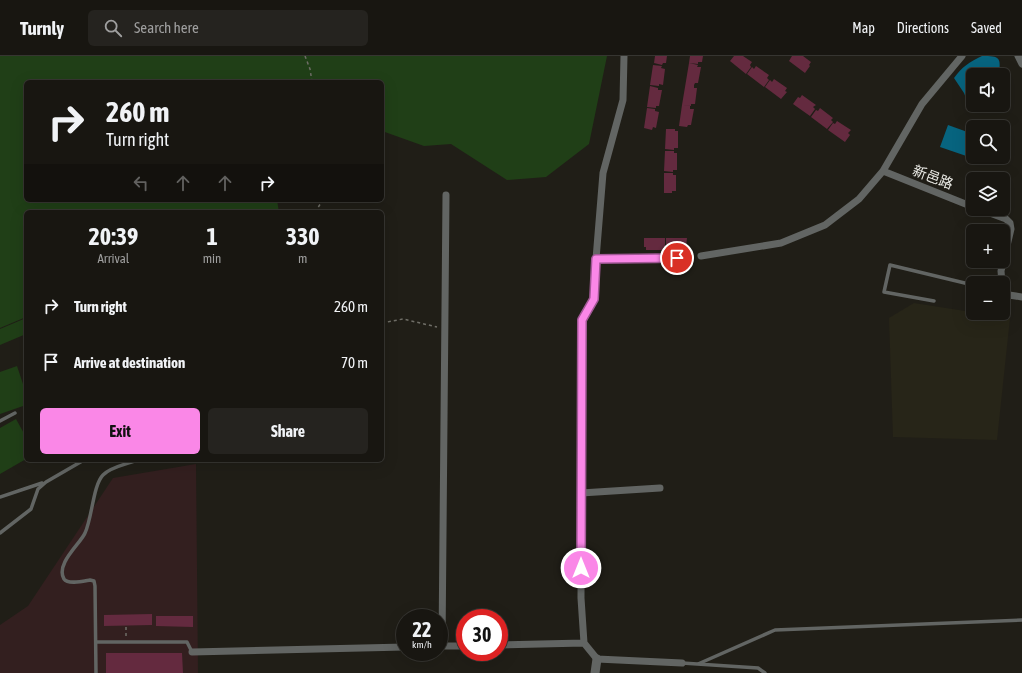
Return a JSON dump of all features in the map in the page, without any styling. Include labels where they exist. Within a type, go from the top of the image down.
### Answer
[{"type":"street","points":[[595,673],[597,659],[584,643],[581,598],[582,320],[594,299],[603,173],[623,100],[624,56]]},
{"type":"street","points":[[701,256],[781,243],[825,225],[859,199],[883,172],[922,104],[962,56]]},
{"type":"street","points":[[1018,56],[1022,64]]},
{"type":"street","name":"新邑路","points":[[883,172],[966,203]]},
{"type":"street","points":[[441,609],[446,195]]},
{"type":"street","points":[[998,216],[1006,219],[1010,223],[1011,229],[1001,271],[1001,276]]},
{"type":"street","points":[[596,259],[677,258]]},
{"type":"street","points":[[1010,295],[1022,297]]},
{"type":"street","points":[[581,493],[660,488]]},
{"type":"street","points":[[508,645],[584,643]]},
{"type":"street","points":[[192,652],[396,647]]},
{"type":"street","points":[[597,659],[682,663]]},
{"type":"lane","points":[[934,301],[884,292],[890,265],[966,283]]},
{"type":"lane","points":[[0,421],[15,414]]},
{"type":"lane","points":[[0,497],[45,482],[80,462]]},
{"type":"lane","points":[[96,673],[94,581],[67,582],[62,575],[69,554],[85,534],[97,487],[102,476],[113,468],[131,462]]},
{"type":"lane","points":[[0,533],[31,509],[38,489],[45,482]]},
{"type":"lane","points":[[698,664],[775,630],[1022,620]]},
{"type":"lane","points":[[96,642],[187,642],[192,652]]},
{"type":"lane","points":[[682,663],[758,668],[764,673]]},
{"type":"path","points":[[305,56],[310,69],[312,80]]},
{"type":"path","points":[[677,258],[701,256]]},
{"type":"path","points":[[384,323],[403,319],[445,328]]},
{"type":"path","points":[[126,628],[126,636]]},
{"type":"shaded area","points":[[914,303],[966,311],[966,320],[1010,320],[997,440],[893,437],[889,318]]},
{"type":"shaded area","points":[[196,464],[198,673],[0,673],[0,625],[28,606],[113,478]]},
{"type":"green space","points":[[0,56],[607,56],[589,144],[546,177],[507,180],[451,144],[424,146],[384,132],[384,80],[24,80],[24,202],[277,202],[279,210],[24,210],[24,318],[0,328]]},
{"type":"green space","points":[[24,319],[24,335],[0,345],[0,329]]},
{"type":"green space","points":[[17,366],[24,387],[24,406],[0,414],[0,372]]},
{"type":"green space","points":[[16,419],[24,433],[24,460],[0,474],[0,428]]},
{"type":"water","points":[[982,56],[993,56],[998,59],[1000,68],[966,68],[966,98],[954,78],[973,60]]},
{"type":"water","points":[[948,125],[966,131],[966,156],[940,147]]},
{"type":"building","points":[[655,56],[667,56],[666,63],[663,63],[662,65],[654,63]]},
{"type":"building","points":[[690,56],[703,56],[702,62],[698,62],[698,64],[689,63]]},
{"type":"building","points":[[734,56],[743,56],[752,62],[750,65],[751,67],[746,74],[730,61]]},
{"type":"building","points":[[792,56],[803,56],[811,62],[805,73],[789,61]]},
{"type":"building","points":[[689,63],[698,65],[697,67],[701,67],[698,83],[695,83],[694,85],[694,88],[697,88],[695,104],[691,104],[691,106],[682,105]]},
{"type":"building","points":[[653,65],[662,66],[661,68],[665,69],[663,85],[650,85]]},
{"type":"building","points":[[756,66],[769,75],[767,78],[769,80],[764,87],[747,74],[752,67],[754,69]]},
{"type":"building","points":[[774,79],[787,88],[785,91],[787,92],[781,99],[765,87],[770,80],[772,82]]},
{"type":"building","points":[[650,86],[658,88],[658,90],[662,90],[659,106],[656,106],[656,108],[647,107]]},
{"type":"building","points":[[802,95],[816,105],[813,107],[815,109],[810,116],[793,104],[798,97],[800,98]]},
{"type":"building","points":[[682,105],[690,106],[690,109],[694,109],[691,125],[688,125],[687,127],[679,126]]},
{"type":"building","points":[[647,108],[655,109],[655,111],[659,112],[656,128],[653,127],[652,130],[644,128]]},
{"type":"building","points":[[820,108],[833,118],[831,120],[833,122],[827,129],[811,117],[816,110],[818,111]]},
{"type":"building","points":[[837,121],[851,130],[848,133],[850,135],[845,142],[828,130],[833,123],[835,124]]},
{"type":"building","points":[[666,129],[675,129],[675,131],[678,131],[678,148],[674,148],[674,150],[665,149]]},
{"type":"building","points":[[665,151],[674,151],[674,153],[677,153],[677,170],[673,170],[673,172],[664,171]]},
{"type":"building","points":[[664,173],[673,173],[673,175],[676,175],[676,191],[672,191],[672,193],[664,193]]},
{"type":"building","points":[[644,238],[665,238],[665,247],[663,247],[663,250],[646,250],[646,247],[644,247]]},
{"type":"building","points":[[666,238],[687,238],[684,251],[668,251],[668,247],[666,247]]},
{"type":"building","points":[[152,614],[152,625],[104,626],[104,615]]},
{"type":"building","points":[[156,616],[193,616],[193,627],[156,626]]},
{"type":"building","points":[[106,653],[182,653],[183,673],[106,673]]},
{"type":"route","points":[[581,568],[582,320],[594,299],[596,259],[677,258]]}]
